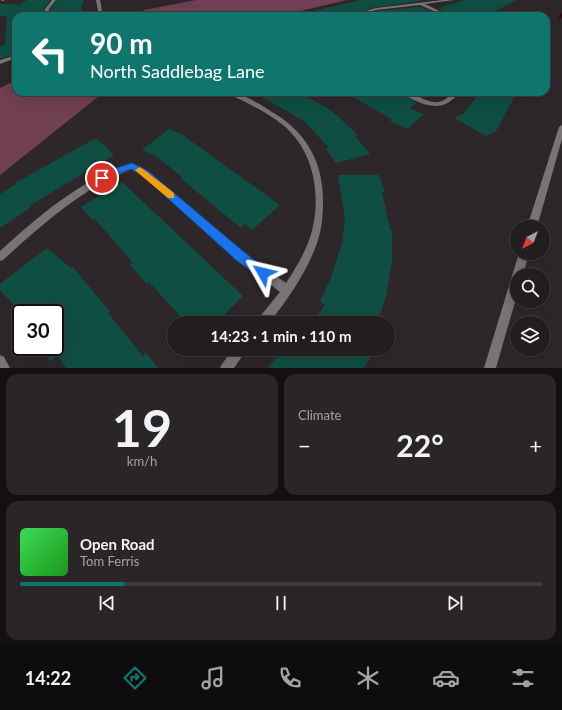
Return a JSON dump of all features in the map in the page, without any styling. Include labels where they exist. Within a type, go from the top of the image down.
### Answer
[{"type":"street","points":[[47,12],[47,9],[54,0]]},
{"type":"street","points":[[98,0],[100,12]]},
{"type":"street","points":[[365,12],[376,9],[452,0]]},
{"type":"street","points":[[421,4],[439,12]]},
{"type":"street","points":[[0,62],[12,58]]},
{"type":"street","points":[[238,96],[284,123],[301,139],[312,157],[318,182],[319,215],[313,238],[302,266],[267,316]]},
{"type":"street","points":[[411,96],[423,102],[438,106],[450,101],[454,96]]},
{"type":"street","points":[[534,220],[562,127]]},
{"type":"street","points":[[0,257],[44,217],[70,198],[113,172],[132,166],[145,173],[240,256],[286,290]]},
{"type":"street","points":[[490,368],[510,300]]},
{"type":"street","points":[[226,368],[235,356]]},
{"type":"street","points":[[0,361],[4,368]]},
{"type":"shaded area","points":[[196,0],[347,0],[297,12],[141,12],[144,10]]},
{"type":"shaded area","points":[[12,82],[12,96],[99,96],[0,175],[0,88]]},
{"type":"building","points":[[27,0],[50,0],[44,8],[44,12],[12,12],[12,55],[0,58],[0,46],[5,44],[7,16],[0,16],[0,4],[16,4],[18,6]]},
{"type":"building","points":[[57,0],[84,0],[81,8],[82,12],[50,12]]},
{"type":"building","points":[[361,0],[421,1],[376,7],[360,12],[309,12]]},
{"type":"building","points":[[465,0],[517,0],[494,12],[444,12],[438,8]]},
{"type":"building","points":[[420,7],[432,12],[373,12]]},
{"type":"building","points":[[260,96],[305,96],[311,99],[329,109],[358,135],[355,136],[370,154],[336,163],[326,149],[329,148],[304,121]]},
{"type":"building","points":[[351,96],[406,96],[417,103],[409,108],[424,114],[407,129],[390,121],[392,119]]},
{"type":"building","points":[[477,96],[515,96],[496,131],[486,136],[454,118],[463,114]]},
{"type":"building","points":[[169,129],[181,134],[280,205],[252,230],[245,224],[241,228],[180,178],[182,177],[156,156],[142,150]]},
{"type":"building","points":[[96,138],[114,155],[29,206],[30,208],[0,228],[0,194],[16,184],[15,183]]},
{"type":"building","points":[[338,175],[379,175],[385,192],[382,192],[390,229],[392,230],[392,260],[386,297],[379,316],[317,316],[325,305],[320,301],[331,278],[342,243],[345,218]]},
{"type":"building","points":[[122,182],[243,296],[223,316],[180,316],[149,282],[147,284],[130,265],[133,263],[95,219],[93,220],[81,207]]},
{"type":"building","points":[[47,248],[71,268],[73,267],[110,312],[108,313],[143,356],[146,353],[158,368],[66,368],[58,356],[64,356],[64,304],[13,304],[0,290],[0,284]]},
{"type":"building","points":[[46,356],[58,356],[50,362]]},
{"type":"building","points":[[277,356],[371,356],[364,368],[268,368]]},
{"type":"waterway","points":[[560,18],[562,13]]},
{"type":"slow traffic","points":[[140,170],[171,196]]},
{"type":"route","points":[[102,178],[113,172],[132,166],[145,173],[240,256],[263,273]]}]
